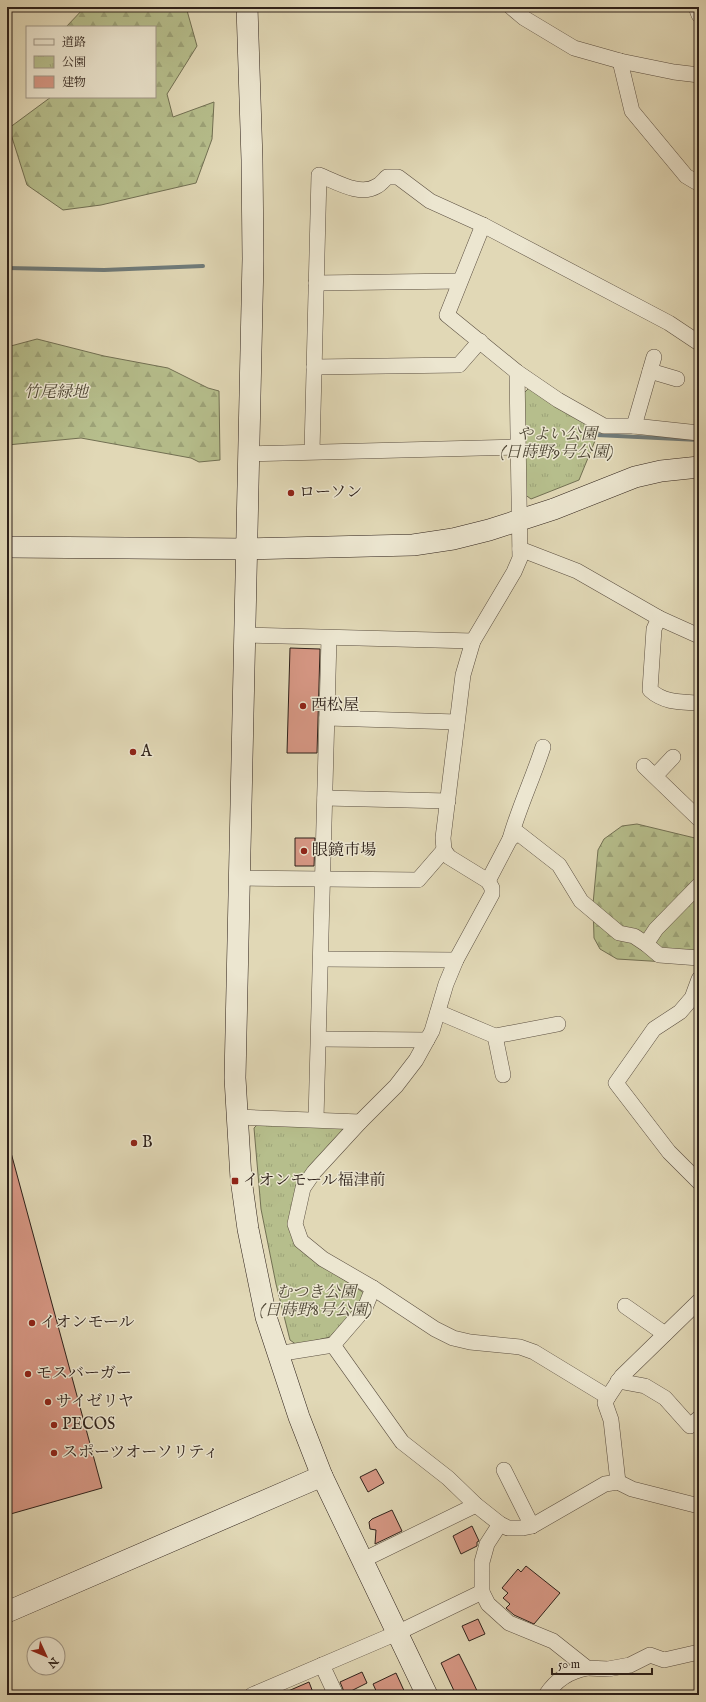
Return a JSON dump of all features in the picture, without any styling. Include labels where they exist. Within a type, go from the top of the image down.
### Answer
[{"type":"street","points":[[247,7],[252,160],[252,252],[235,1078],[241,1179],[248,1229],[266,1317],[299,1417],[322,1476],[427,1695]]},
{"type":"street","points":[[511,7],[524,18],[574,48],[620,61],[674,72],[699,75]]},
{"type":"street","points":[[696,7],[699,15]]},
{"type":"street","points":[[620,61],[632,112],[686,176],[696,182],[699,180]]},
{"type":"street","points":[[312,451],[319,175],[357,189],[368,190],[378,186],[387,177],[398,177],[430,201],[483,224],[669,323],[699,343]]},
{"type":"street","points":[[483,224],[447,315],[517,372],[558,400],[604,426],[634,426],[699,433]]},
{"type":"street","points":[[316,282],[460,281]]},
{"type":"street","points":[[314,367],[459,365],[480,341]]},
{"type":"street","points":[[634,426],[652,364],[677,379]]},
{"type":"street","points":[[517,372],[518,521],[520,558],[514,572],[473,642],[463,675],[443,838],[444,850],[449,857],[457,864],[488,881],[492,888],[492,894],[456,960],[446,984],[432,1031],[416,1060],[396,1086],[360,1122],[314,1172],[303,1188],[295,1224],[301,1241],[323,1259],[373,1288],[435,1329],[453,1338],[470,1342],[520,1347],[534,1352],[608,1396]]},
{"type":"street","points":[[248,454],[312,451],[518,447]]},
{"type":"street","points":[[7,547],[247,549],[413,545],[453,539],[518,521],[554,509],[636,477],[661,470],[699,467]]},
{"type":"street","points":[[7,556],[221,553],[247,549]]},
{"type":"street","points":[[520,549],[577,571],[658,618],[696,636],[699,636]]},
{"type":"street","points":[[658,618],[654,629],[650,690],[656,696],[674,702],[699,703]]},
{"type":"street","points":[[244,635],[473,642]]},
{"type":"street","points":[[316,1119],[329,638]]},
{"type":"street","points":[[327,718],[457,722]]},
{"type":"street","points":[[488,881],[510,839],[517,814],[543,747]]},
{"type":"street","points":[[672,757],[649,771],[699,819]]},
{"type":"street","points":[[325,798],[448,801]]},
{"type":"street","points":[[510,839],[518,833],[559,865],[581,901],[619,933],[634,936],[659,955],[697,960]]},
{"type":"street","points":[[239,878],[418,880],[444,850]]},
{"type":"street","points":[[646,944],[656,929],[699,885]]},
{"type":"street","points":[[321,959],[456,960]]},
{"type":"street","points":[[699,979],[692,998],[680,1012],[654,1029],[616,1083],[669,1152],[699,1182]]},
{"type":"street","points":[[438,1012],[495,1036],[558,1024]]},
{"type":"street","points":[[495,1036],[503,1075]]},
{"type":"street","points":[[319,1039],[427,1040]]},
{"type":"street","points":[[238,1117],[360,1122]]},
{"type":"street","points":[[277,1354],[334,1345],[365,1308],[373,1288]]},
{"type":"street","points":[[618,1482],[611,1420],[605,1403],[608,1396],[618,1381],[699,1301]]},
{"type":"street","points":[[626,1306],[665,1334]]},
{"type":"street","points":[[334,1345],[402,1442],[448,1478],[476,1505],[500,1524],[508,1528],[523,1528],[532,1526],[606,1484],[618,1482],[632,1489],[699,1506]]},
{"type":"street","points":[[618,1381],[645,1386],[665,1398],[690,1426],[699,1418]]},
{"type":"street","points":[[504,1470],[532,1526]]},
{"type":"street","points":[[7,1612],[322,1476]]},
{"type":"street","points":[[363,1560],[476,1505]]},
{"type":"street","points":[[500,1524],[487,1544],[482,1562],[482,1592],[488,1604],[509,1623],[553,1641],[587,1668]]},
{"type":"street","points":[[252,1695],[397,1632],[482,1592]]},
{"type":"street","points":[[546,1695],[562,1677],[578,1670],[630,1665],[650,1655],[664,1660],[699,1652]]},
{"type":"street","points":[[322,1665],[336,1695]]},
{"type":"green space","points":[[85,7],[186,7],[197,46],[167,94],[173,117],[214,102],[212,139],[196,183],[101,205],[63,210],[27,185],[9,128],[50,98],[156,98],[156,26],[67,26]]},
{"type":"green space","name":"竹尾緑地","points":[[37,339],[104,356],[168,368],[208,388],[219,391],[220,460],[199,462],[191,458],[81,438],[7,445],[7,347]]},
{"type":"green space","name":"やよい公園 (日蒔野9号公園)","points":[[529,388],[599,431],[579,480],[531,499],[524,494],[524,393]]},
{"type":"green space","points":[[637,824],[699,839],[699,964],[617,959],[600,949],[594,938],[593,904],[598,850],[604,839],[622,826]]},
{"type":"green space","name":"むつき公園 (日蒔野8号公園)","points":[[258,1124],[341,1126],[343,1131],[288,1223],[310,1257],[364,1293],[364,1299],[330,1337],[297,1345],[290,1340],[276,1284],[261,1209],[254,1128]]},
{"type":"building","name":"西松屋","points":[[290,648],[320,649],[317,753],[287,753]]},
{"type":"building","name":"眼鏡市場","points":[[295,838],[315,838],[314,866],[295,866]]},
{"type":"building","name":"イオンモール","points":[[7,1149],[10,1149],[102,1488],[7,1515]]},
{"type":"building","points":[[376,1469],[384,1483],[368,1492],[360,1477]]},
{"type":"building","points":[[392,1510],[402,1531],[375,1544],[376,1530],[370,1529],[369,1522],[372,1519]]},
{"type":"building","points":[[472,1526],[479,1541],[477,1542],[477,1546],[461,1554],[453,1536]]},
{"type":"building","points":[[526,1566],[560,1593],[534,1624],[514,1615],[506,1608],[510,1604],[503,1598],[508,1593],[502,1588],[518,1569],[521,1572]]},
{"type":"building","points":[[478,1619],[485,1634],[469,1641],[462,1626]]},
{"type":"building","points":[[459,1654],[479,1695],[456,1695],[441,1663]]},
{"type":"building","points":[[362,1672],[367,1683],[345,1694],[340,1682]]},
{"type":"building","points":[[396,1673],[406,1695],[378,1695],[373,1684]]},
{"type":"building","points":[[309,1682],[314,1695],[279,1695]]},
{"type":"waterway","points":[[7,268],[104,270],[203,266]]},
{"type":"waterway","points":[[597,435],[699,440]]},
{"type":"place","name":"ローソン","points":[[291,493]]},
{"type":"place","name":"西松屋","points":[[303,706]]},
{"type":"place","name":"A","points":[[133,752]]},
{"type":"place","name":"眼鏡市場","points":[[304,851]]},
{"type":"place","name":"B","points":[[134,1143]]},
{"type":"place","name":"イオンモール福津前","points":[[235,1181]]},
{"type":"place","name":"イオンモール","points":[[32,1323]]},
{"type":"place","name":"モスバーガー","points":[[28,1374]]},
{"type":"place","name":"サイゼリヤ","points":[[48,1402]]},
{"type":"place","name":"PECOS","points":[[54,1425]]},
{"type":"place","name":"スポーツオーソリティ","points":[[54,1453]]}]
